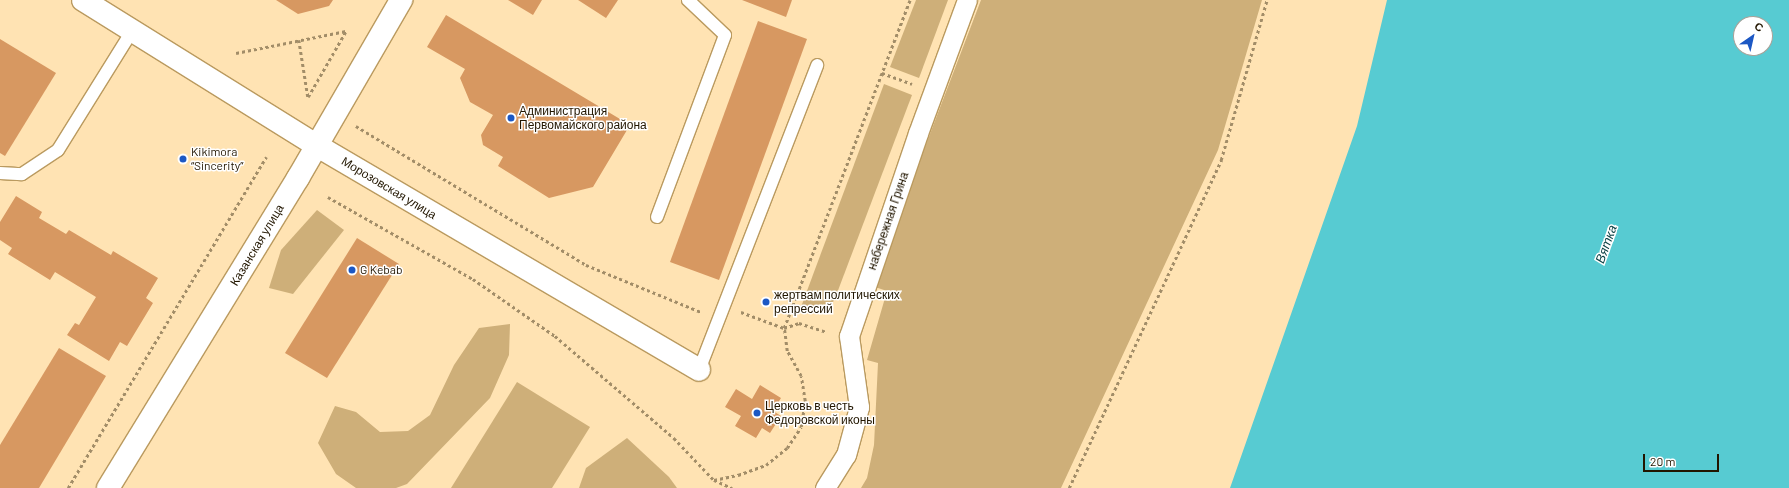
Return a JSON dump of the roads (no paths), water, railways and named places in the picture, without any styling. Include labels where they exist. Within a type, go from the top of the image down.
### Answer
[{"type":"street","name":"Морозовская улица","points":[[83,0],[316,145],[699,370]]},
{"type":"street","name":"Казанская улица","points":[[108,488],[298,178],[401,0]]},
{"type":"street","name":"набережная Грина","points":[[825,488],[846,455],[859,407],[848,336],[918,133],[967,0]]},
{"type":"lane","points":[[657,217],[725,35],[688,0]]},
{"type":"lane","points":[[0,173],[22,174],[58,150],[132,31]]},
{"type":"lane","points":[[699,370],[817,65]]},
{"type":"water","name":"Вятка","points":[[1387,0],[1789,0],[1789,488],[1230,488],[1357,126]]},
{"type":"place","name":"Администрация Первомайского района","points":[[511,118]]},
{"type":"place","name":"Kikimora “Sincerity”","points":[[183,159]]},
{"type":"place","name":"G Kebab","points":[[352,270]]},
{"type":"place","name":"жертвам политических репрессий","points":[[766,302]]},
{"type":"place","name":"Церковь в честь Федоровской иконы","points":[[757,413]]}]
